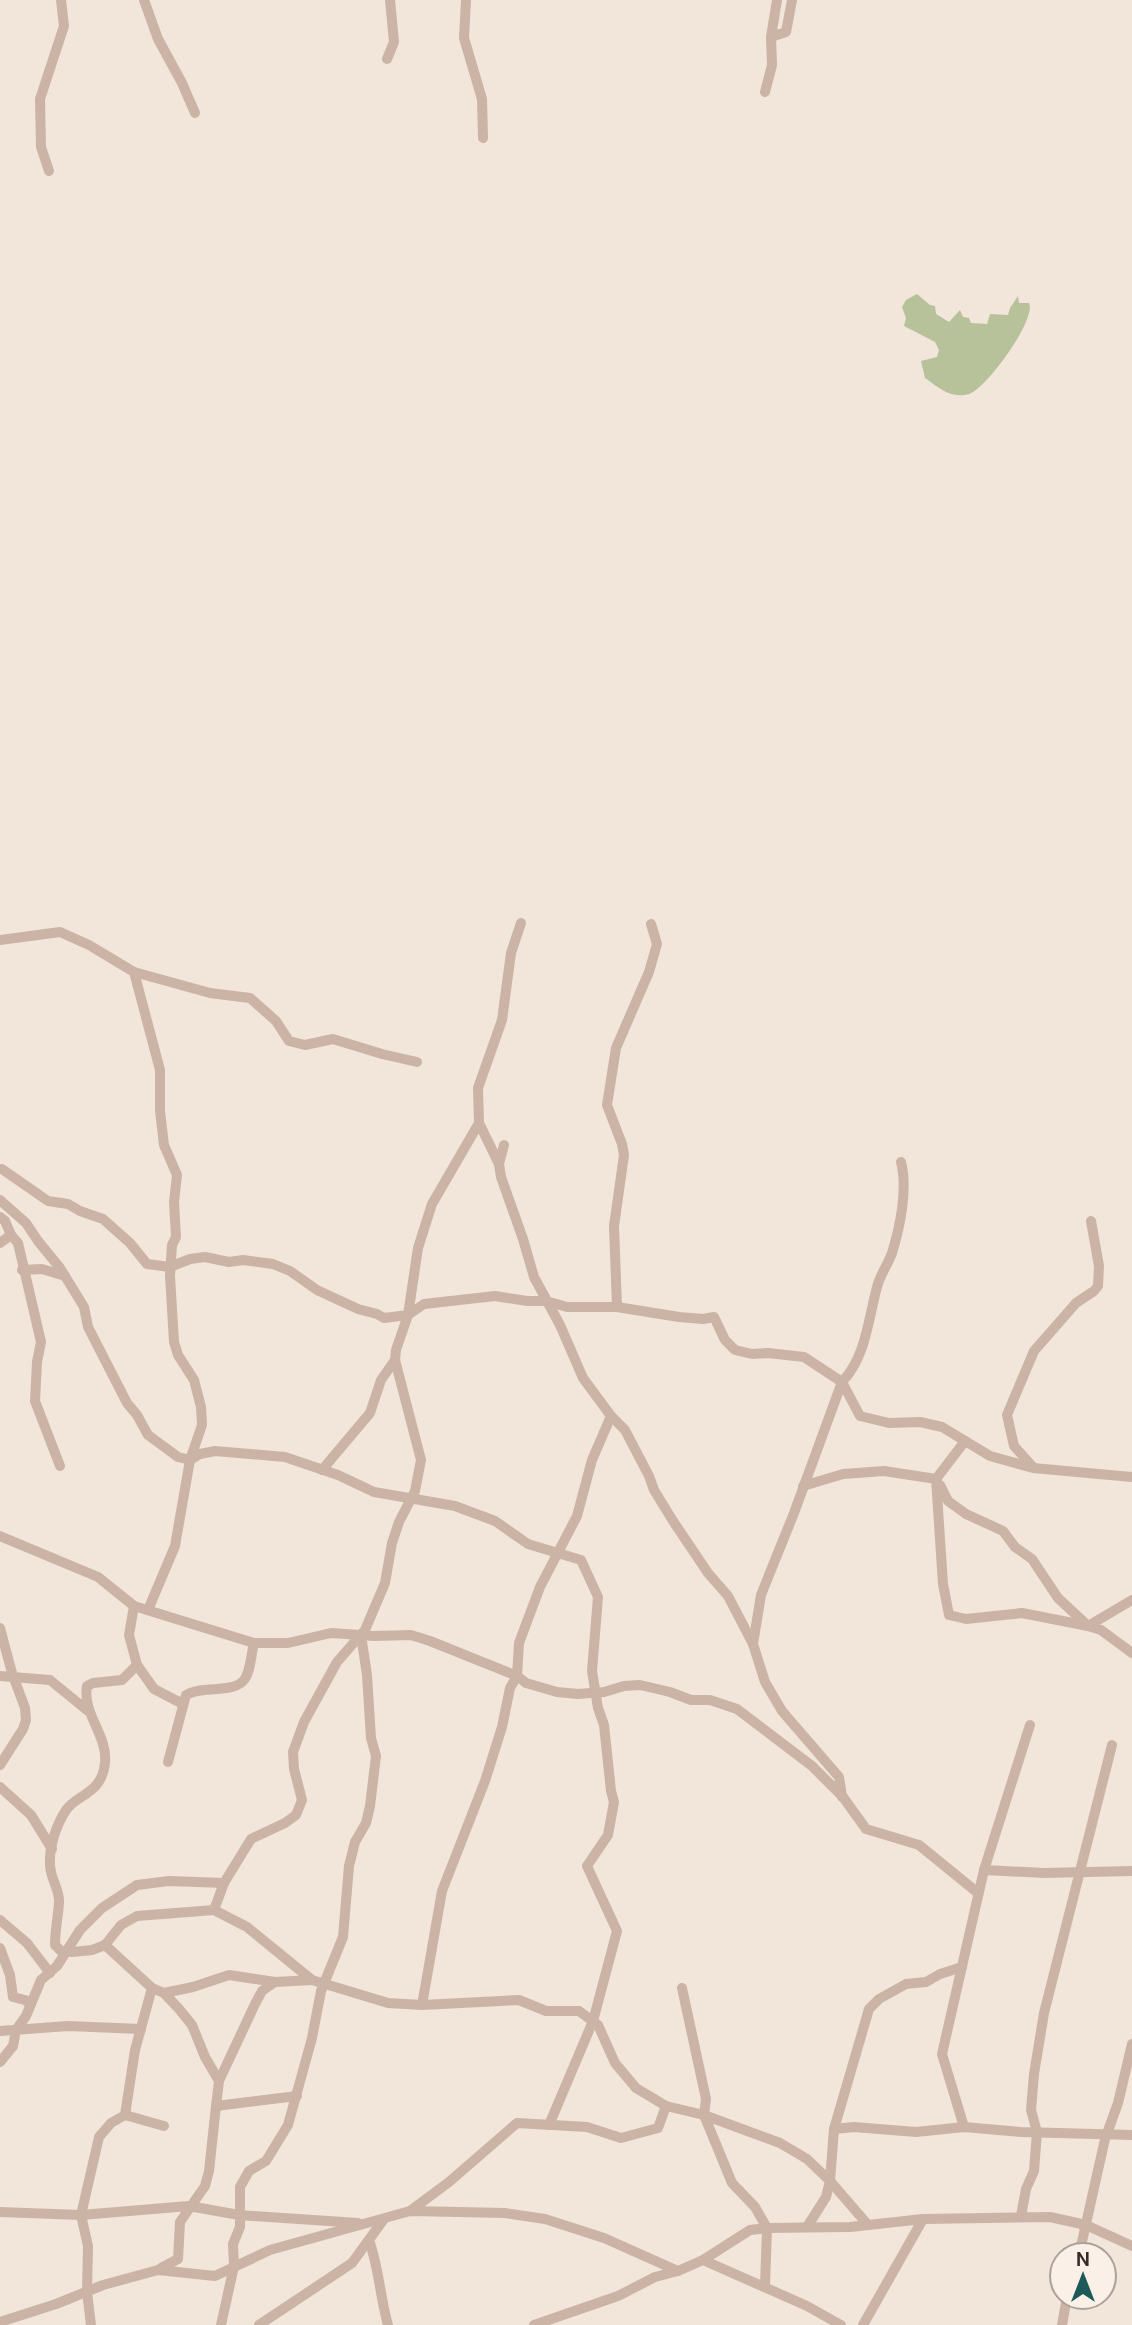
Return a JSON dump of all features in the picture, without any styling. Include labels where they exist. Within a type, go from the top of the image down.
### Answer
[{"type":"street","points":[[49,171],[41,147],[40,99],[64,26],[61,0]]},
{"type":"street","points":[[144,0],[158,39],[183,83],[195,113]]},
{"type":"street","points":[[387,58],[394,42],[390,0]]},
{"type":"street","points":[[466,0],[464,38],[482,99],[483,138]]},
{"type":"street","points":[[765,92],[772,65],[771,37],[776,0]]},
{"type":"street","points":[[771,37],[786,32],[792,0]]},
{"type":"street","points":[[521,923],[511,953],[502,1020],[478,1087],[479,1123],[499,1164],[534,1277],[560,1325],[583,1378],[625,1430],[654,1490],[708,1573],[729,1597],[753,1644],[765,1682],[782,1711],[839,1777],[843,1797]]},
{"type":"street","points":[[617,1307],[614,1226],[624,1155],[607,1105],[616,1048],[649,972],[657,944],[650,924]]},
{"type":"street","points":[[0,940],[60,933],[134,972],[210,993],[250,998],[276,1021],[289,1041],[304,1045],[333,1038],[417,1062]]},
{"type":"street","points":[[134,972],[160,1070],[160,1111],[164,1145],[177,1175],[174,1202],[176,1237],[170,1267],[174,1342],[178,1355],[194,1380],[201,1407],[202,1425],[190,1460],[175,1546],[148,1610]]},
{"type":"street","points":[[214,1910],[224,1883],[251,1839],[296,1815],[302,1800],[294,1769],[293,1752],[304,1722],[330,1673],[361,1635],[385,1583],[396,1530],[418,1482],[421,1455],[395,1360],[396,1350],[408,1315],[418,1248],[432,1204],[479,1123]]},
{"type":"street","points":[[499,1164],[503,1144]]},
{"type":"street","points":[[753,1644],[761,1595],[842,1382],[851,1373],[865,1339],[877,1284],[892,1251],[904,1189],[901,1162]]},
{"type":"street","points":[[2,1169],[48,1201],[68,1204],[103,1219],[147,1264],[170,1267],[190,1259],[205,1257],[229,1262],[243,1260],[273,1264],[290,1271],[317,1290],[384,1318],[408,1315],[424,1304],[495,1296],[546,1301],[566,1307],[617,1307],[679,1317],[713,1317],[725,1340],[735,1350],[752,1354],[804,1357],[842,1382],[860,1416],[890,1423],[920,1422],[942,1427],[990,1456],[1033,1468],[1132,1477]]},
{"type":"street","points":[[0,1200],[26,1223],[65,1276],[84,1307],[88,1327],[127,1403],[148,1435],[178,1457],[190,1460],[205,1452],[285,1457],[344,1477],[374,1492],[463,1509],[495,1521],[528,1544],[582,1559],[598,1597],[592,1664],[604,1725],[614,1802],[608,1835],[587,1866],[617,1931],[593,2021],[549,2125]]},
{"type":"street","points":[[0,1217],[18,1243],[22,1270],[29,1283],[32,1309],[38,1323],[41,1342],[35,1401],[60,1466]]},
{"type":"street","points":[[1033,1468],[1014,1446],[1007,1415],[1034,1351],[1076,1303],[1098,1286],[1098,1266],[1091,1221]]},
{"type":"street","points":[[0,1242],[11,1235]]},
{"type":"street","points":[[22,1270],[42,1269],[65,1276]]},
{"type":"street","points":[[322,1470],[370,1413],[381,1380],[395,1360]]},
{"type":"street","points":[[422,2005],[442,1891],[485,1781],[502,1727],[510,1688],[517,1676],[519,1643],[540,1587],[578,1516],[592,1460],[611,1416]]},
{"type":"street","points":[[965,1441],[936,1479],[943,1584],[949,1615],[966,1619],[1021,1613],[1088,1626],[1101,1630],[1132,1653]]},
{"type":"street","points":[[803,1486],[843,1474],[884,1471],[936,1479]]},
{"type":"street","points":[[936,1479],[948,1502],[966,1514],[1003,1531],[1015,1546],[1032,1559],[1058,1598],[1088,1626]]},
{"type":"street","points":[[0,1536],[98,1577],[134,1606],[254,1643],[288,1643],[331,1633],[420,1637],[517,1676],[526,1683],[557,1692],[578,1694],[640,1685],[691,1700],[710,1700],[737,1709],[784,1747],[807,1761],[843,1797],[866,1829],[919,1845],[978,1893]]},
{"type":"street","points":[[1088,1626],[1132,1600]]},
{"type":"street","points":[[134,1606],[130,1635],[137,1665],[154,1689],[183,1704]]},
{"type":"street","points":[[0,1628],[26,1720],[0,1765]]},
{"type":"street","points":[[221,2325],[234,2266],[233,2244],[240,2227],[240,2186],[249,2171],[266,2161],[288,2125],[313,2039],[324,1984],[343,1937],[349,1866],[355,1842],[366,1823],[376,1756],[371,1738],[367,1675],[361,1635]]},
{"type":"street","points":[[168,1762],[186,1695],[196,1690],[231,1688],[244,1681],[254,1643]]},
{"type":"street","points":[[137,1665],[122,1680],[87,1686],[88,1711],[103,1743],[104,1771],[92,1791],[65,1810],[55,1833],[51,1871],[60,1901],[55,1945],[61,1951],[92,1950],[105,1945],[121,1925],[137,1916],[214,1910],[247,1927],[312,1980],[388,2003],[422,2005],[519,2000],[546,2011],[579,2011],[598,2025],[615,2063],[636,2088],[666,2106],[704,2115],[780,2143],[807,2159],[868,2225]]},
{"type":"street","points":[[0,1676],[50,1680],[88,1711]]},
{"type":"street","points":[[964,2127],[942,2054],[984,1870],[1030,1726]]},
{"type":"street","points":[[1021,2216],[1026,2189],[1034,2171],[1037,2133],[1031,2110],[1044,2013],[1112,1745]]},
{"type":"street","points":[[0,1787],[31,1815],[52,1849]]},
{"type":"street","points":[[984,1870],[1044,1873],[1132,1871]]},
{"type":"street","points":[[0,2062],[13,2046],[16,2030],[26,2016],[41,1980],[67,1952],[90,1918],[110,1902],[137,1885],[169,1881],[224,1883]]},
{"type":"street","points":[[0,1920],[27,1943],[50,1973]]},
{"type":"street","points":[[105,1945],[152,1988],[164,1993],[191,2025],[219,2081]]},
{"type":"street","points":[[0,1948],[10,1975],[13,1997]]},
{"type":"street","points":[[807,2227],[826,2197],[830,2181],[834,2129],[869,2009],[879,1999],[906,1984],[926,1982],[940,1974],[961,1968]]},
{"type":"street","points":[[164,1993],[229,1975],[275,1982],[312,1980]]},
{"type":"street","points":[[0,2322],[158,2270],[178,2259],[180,2222],[205,2186],[209,2171],[219,2081],[255,2004],[262,1992],[275,1982]]},
{"type":"street","points":[[125,2115],[135,2050],[152,1988]]},
{"type":"street","points":[[682,1988],[706,2099],[704,2115],[732,2183],[754,2207],[767,2228],[765,2286]]},
{"type":"street","points":[[0,1995],[25,2000],[31,2004]]},
{"type":"street","points":[[0,2031],[68,2026],[141,2029]]},
{"type":"street","points":[[1082,2241],[1106,2134],[1118,2103],[1132,2045]]},
{"type":"street","points":[[216,2106],[297,2096]]},
{"type":"street","points":[[410,2211],[449,2182],[517,2123],[587,2127],[621,2138],[658,2128],[666,2106]]},
{"type":"street","points":[[91,2325],[87,2292],[89,2246],[81,2215],[99,2137],[111,2123],[125,2115],[164,2126]]},
{"type":"street","points":[[834,2129],[854,2127],[916,2132],[964,2127],[1037,2133],[1132,2135]]},
{"type":"street","points":[[0,2212],[81,2215],[189,2206],[239,2215],[365,2224]]},
{"type":"street","points":[[158,2270],[215,2276],[270,2250],[410,2211],[505,2213],[545,2220],[604,2238],[678,2270]]},
{"type":"street","points":[[534,2325],[618,2296],[655,2277],[703,2260],[750,2230],[868,2225],[923,2219],[1050,2217],[1086,2225],[1132,2246]]},
{"type":"street","points":[[259,2325],[352,2263],[384,2218]]},
{"type":"street","points":[[863,2325],[923,2219]]},
{"type":"street","points":[[369,2240],[377,2263],[381,2301],[388,2325]]},
{"type":"street","points":[[703,2260],[765,2286],[841,2325]]},
{"type":"green space","points":[[917,294],[935,306],[936,314],[949,322],[960,310],[963,317],[969,318],[971,323],[987,324],[990,314],[1008,315],[1018,296],[1019,303],[1029,303],[1029,311],[1018,338],[987,380],[969,394],[956,395],[946,392],[925,378],[921,361],[937,357],[939,350],[935,342],[904,326],[906,318],[902,307],[906,300]]}]
